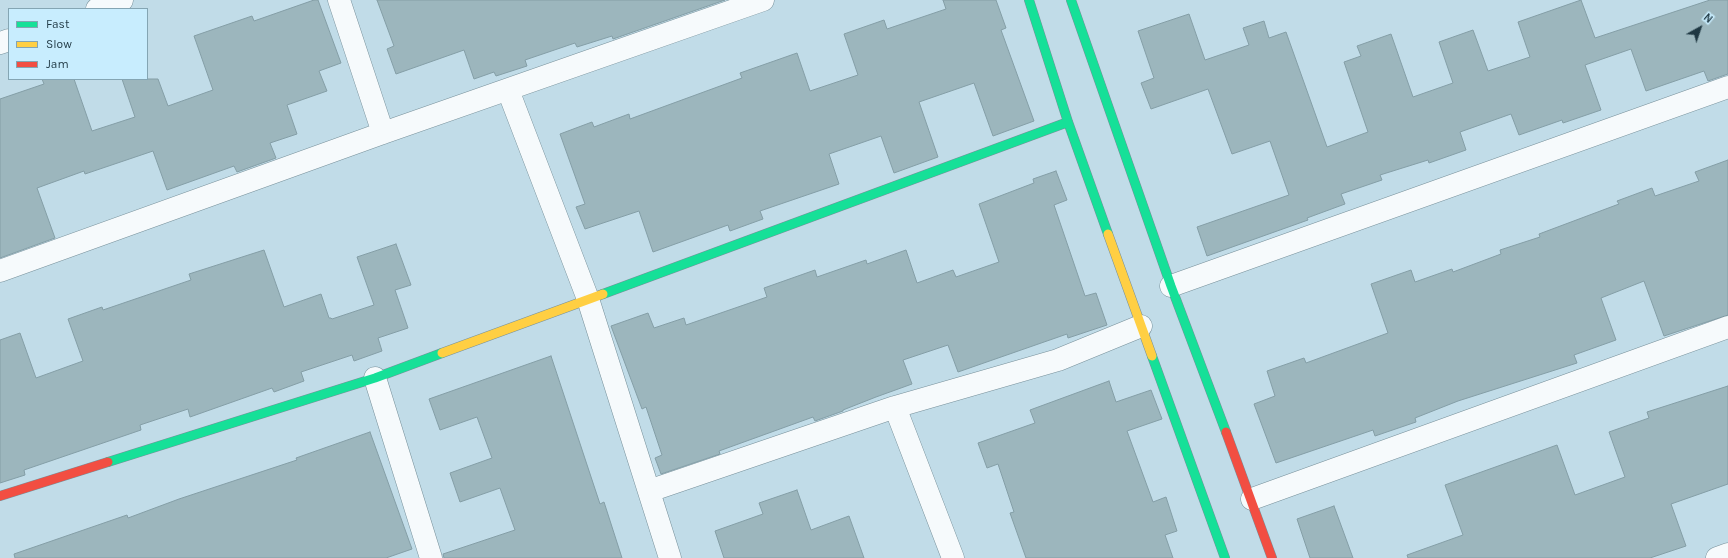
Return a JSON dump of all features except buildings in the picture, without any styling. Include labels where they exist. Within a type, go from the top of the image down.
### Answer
[{"type":"street","points":[[100,8],[122,0]]},
{"type":"street","points":[[339,0],[383,133]]},
{"type":"street","points":[[0,271],[383,133],[762,0]]},
{"type":"street","points":[[1029,0],[1068,122],[1140,326],[1225,558]]},
{"type":"street","points":[[1071,0],[1171,286],[1252,500],[1272,558]]},
{"type":"street","points":[[1171,286],[1728,87]]},
{"type":"street","points":[[508,90],[588,299],[670,558]]},
{"type":"street","points":[[0,496],[375,378],[1068,122]]},
{"type":"street","points":[[649,491],[895,407],[1058,360],[1140,326]]},
{"type":"street","points":[[1252,500],[1728,327]]},
{"type":"street","points":[[375,378],[428,557]]},
{"type":"street","points":[[895,407],[953,558]]},
{"type":"street","points":[[1717,558],[1728,554]]},
{"type":"traffic: fast","points":[[1029,0],[1068,122],[1108,234]]},
{"type":"traffic: fast","points":[[1071,0],[1171,286],[1226,432]]},
{"type":"traffic: fast","points":[[603,294],[1068,122]]},
{"type":"traffic: fast","points":[[108,462],[375,378],[442,353]]},
{"type":"traffic: fast","points":[[1152,356],[1225,558]]},
{"type":"traffic: slow","points":[[1108,234],[1152,356]]},
{"type":"traffic: slow","points":[[442,353],[603,294]]},
{"type":"traffic: jam","points":[[1226,432],[1272,558]]},
{"type":"traffic: jam","points":[[0,496],[108,462]]}]
